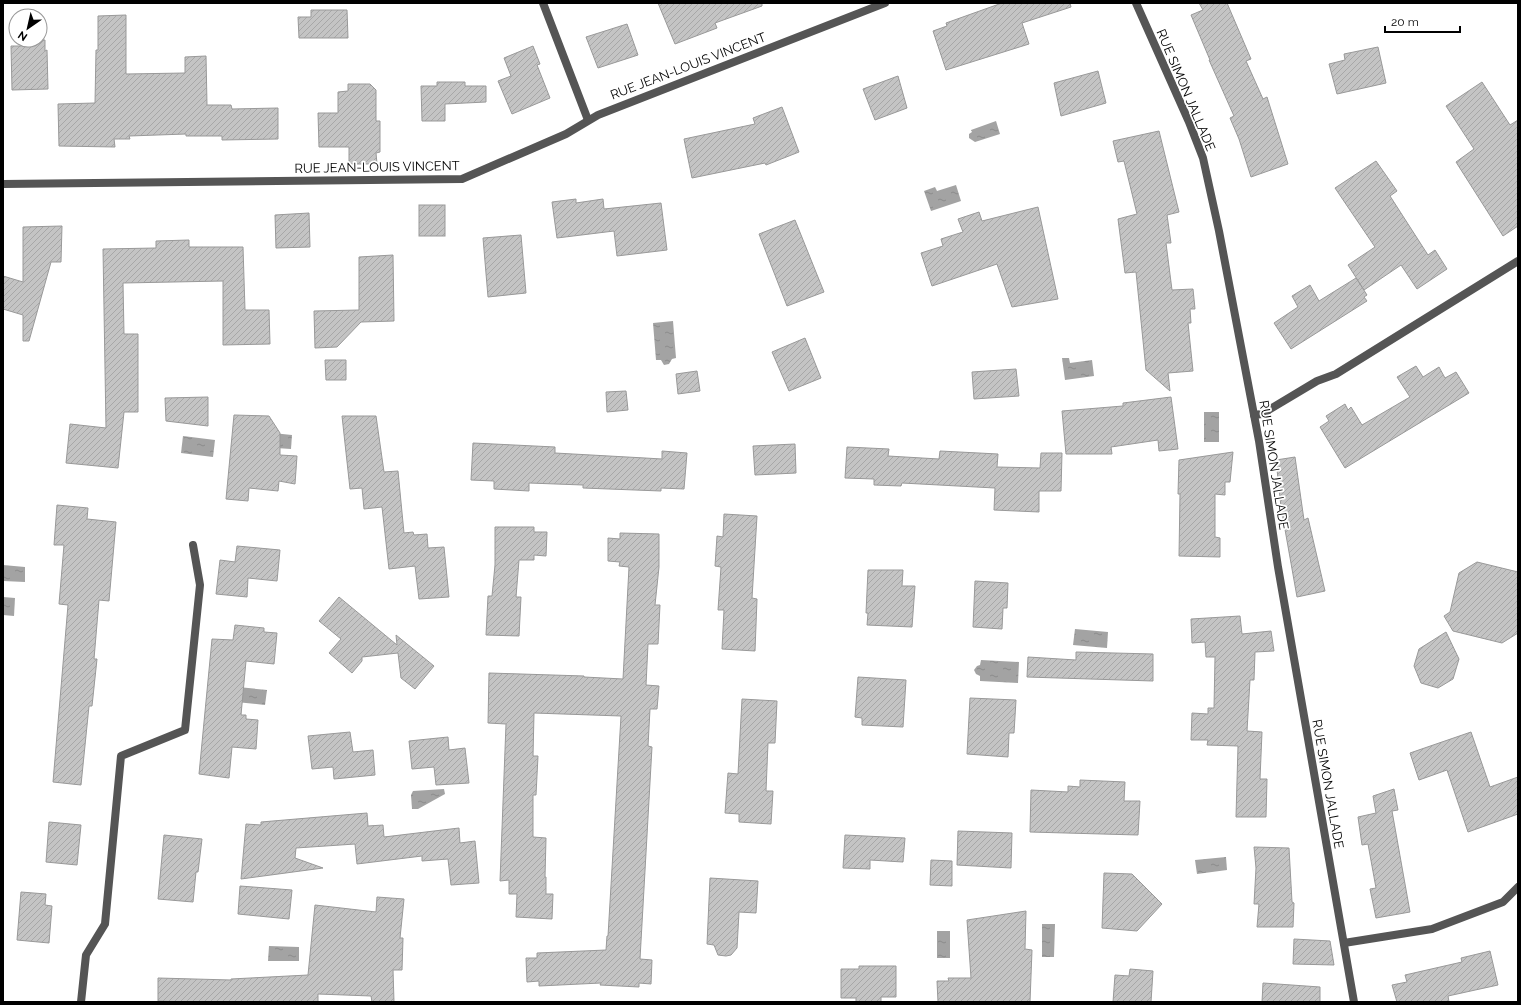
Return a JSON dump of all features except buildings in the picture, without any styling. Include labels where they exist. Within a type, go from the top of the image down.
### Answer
[{"type":"street","points":[[543,3],[588,120]]},
{"type":"street","name":"RUE JEAN-LOUIS VINCENT","points":[[3,184],[462,179],[566,134],[588,120],[605,112],[885,3]]},
{"type":"street","name":"RUE SIMON JALLADE","points":[[1136,3],[1189,122],[1203,158],[1222,245],[1254,415],[1278,568],[1354,1002]]},
{"type":"street","points":[[1254,415],[1262,414],[1317,381],[1336,374],[1518,261]]},
{"type":"street","points":[[81,1002],[86,955],[105,924],[121,756],[185,730],[200,585],[193,545]]},
{"type":"street","points":[[1344,944],[1432,929],[1504,902],[1518,887]]},
{"type":"water","points":[[996,121],[1000,134],[975,142],[969,138],[969,134],[972,132],[971,130]]},
{"type":"water","points":[[956,185],[961,201],[931,211],[924,191],[935,187],[937,191]]},
{"type":"water","points":[[673,321],[676,358],[672,359],[669,364],[664,365],[661,360],[656,360],[653,323]]},
{"type":"water","points":[[1062,358],[1069,358],[1070,363],[1092,360],[1094,376],[1065,380]]},
{"type":"water","points":[[1204,412],[1219,412],[1219,442],[1204,442]]},
{"type":"water","points":[[263,432],[292,435],[291,449],[261,447]]},
{"type":"water","points":[[183,436],[215,440],[213,457],[181,453]]},
{"type":"water","points":[[3,565],[25,567],[25,582],[3,581]]},
{"type":"water","points":[[3,597],[15,598],[14,616],[3,615]]},
{"type":"water","points":[[1075,629],[1108,632],[1107,648],[1073,645]]},
{"type":"water","points":[[981,660],[1019,662],[1018,683],[980,681],[980,676],[976,674],[974,670],[980,665]]},
{"type":"water","points":[[238,687],[267,690],[265,705],[236,702]]},
{"type":"water","points":[[444,789],[445,794],[418,809],[412,809],[411,795],[413,791]]},
{"type":"water","points":[[1226,857],[1227,870],[1197,874],[1195,860]]},
{"type":"water","points":[[1042,924],[1055,924],[1054,957],[1042,957]]},
{"type":"water","points":[[937,931],[950,931],[950,958],[937,958]]},
{"type":"water","points":[[269,946],[299,947],[299,961],[268,961]]}]
